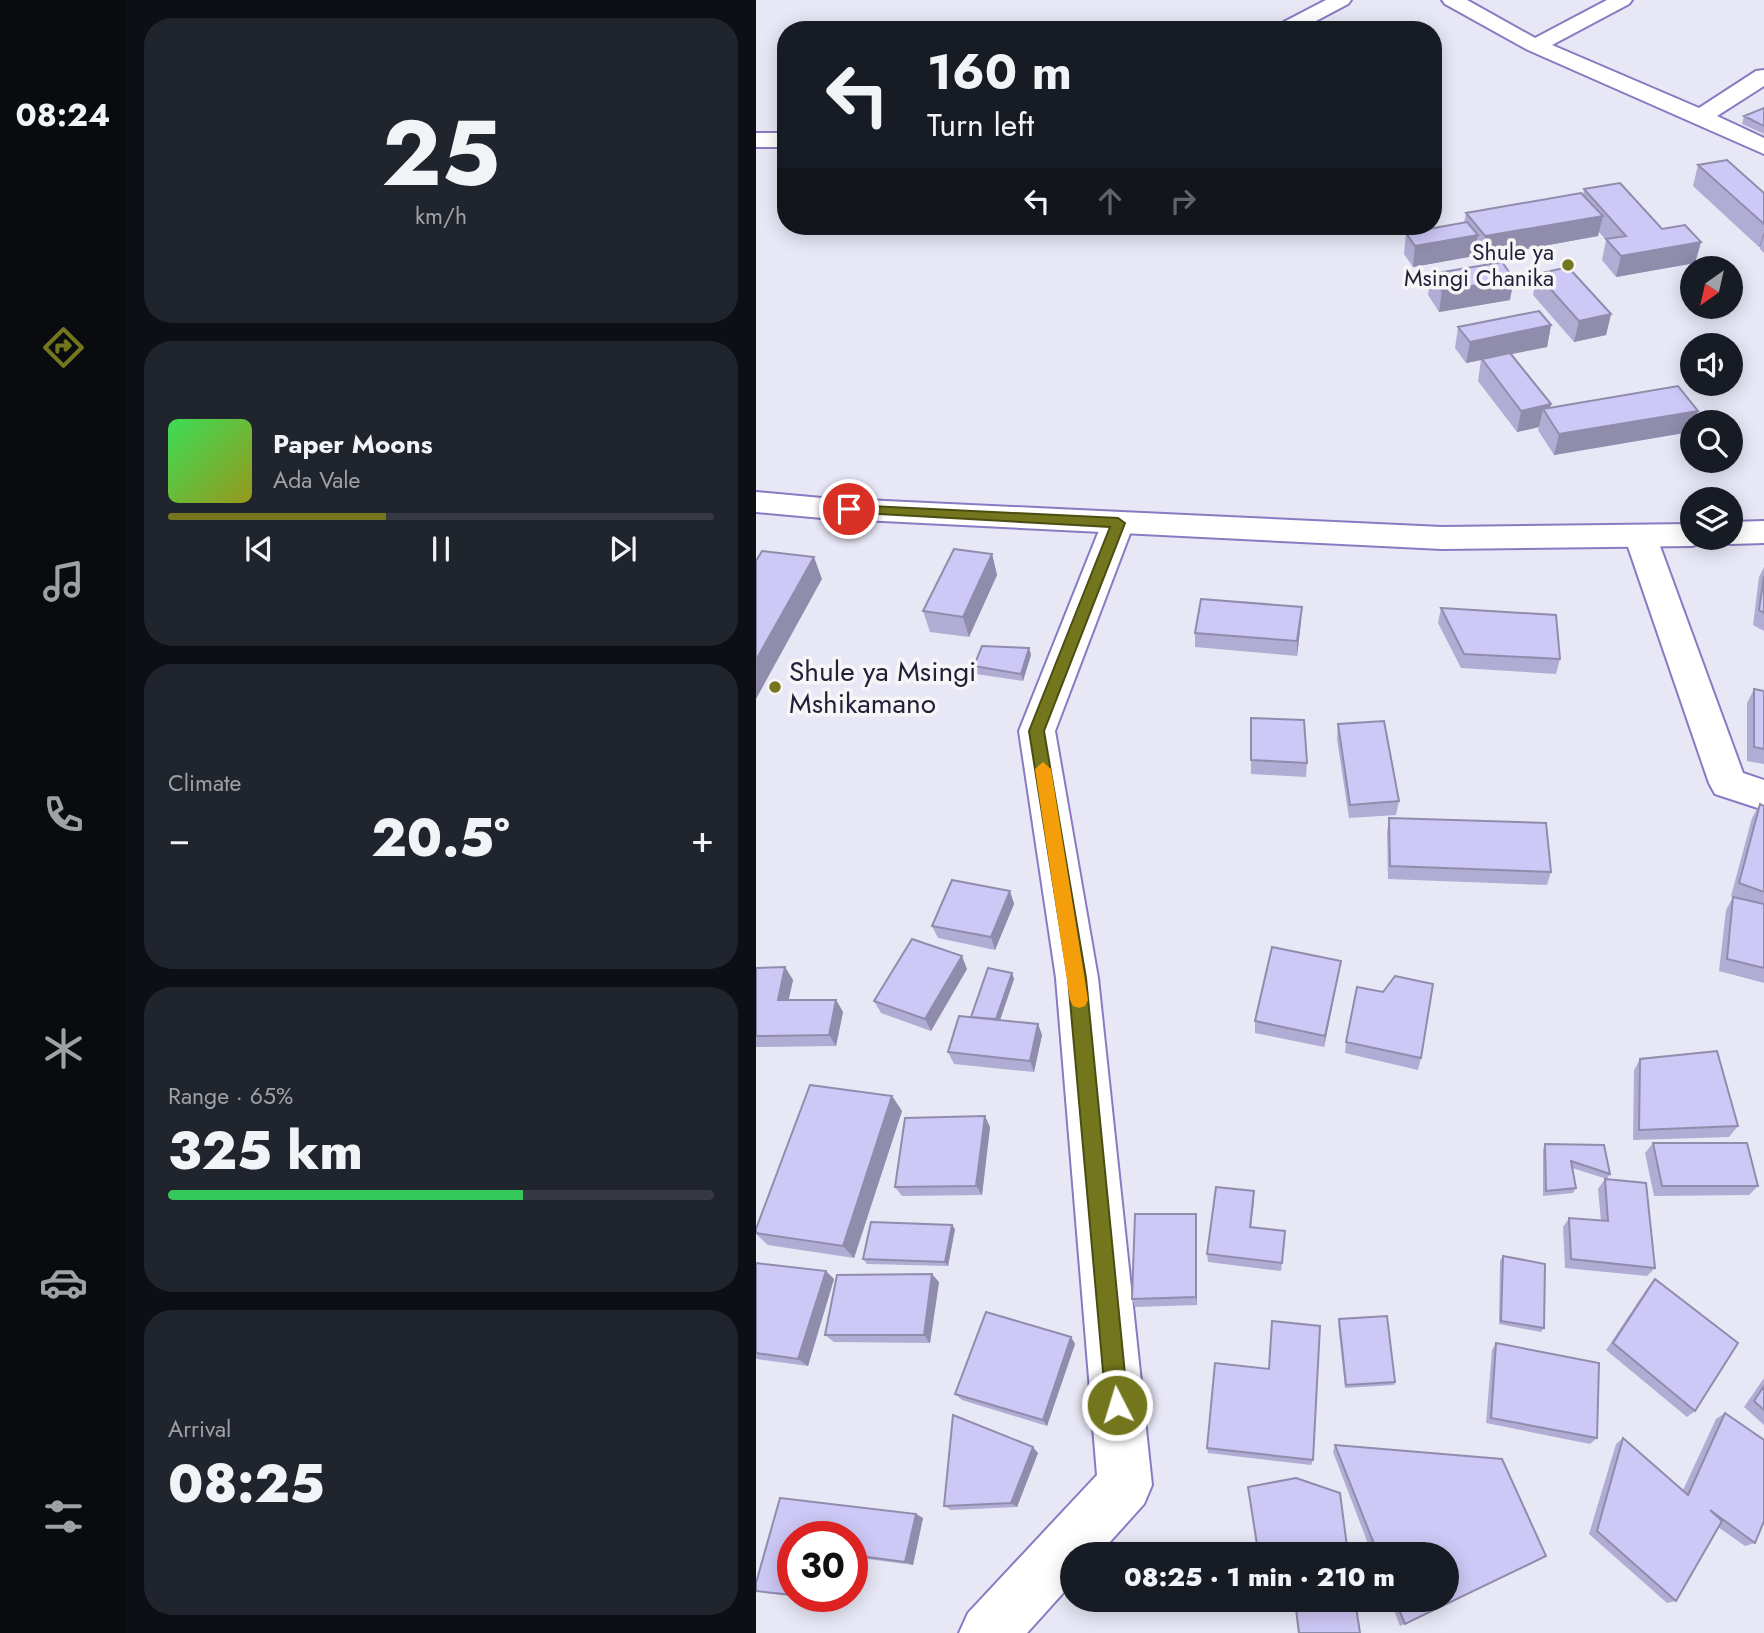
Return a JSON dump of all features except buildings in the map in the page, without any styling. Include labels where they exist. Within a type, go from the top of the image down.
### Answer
[{"type":"street","points":[[1300,21],[1341,0]]},
{"type":"street","points":[[1452,0],[1535,46],[1764,147]]},
{"type":"street","points":[[1535,46],[1622,0]]},
{"type":"street","points":[[1701,117],[1764,76]]},
{"type":"street","points":[[756,140],[777,140]]},
{"type":"street","points":[[756,502],[822,508],[1442,538],[1680,536]]},
{"type":"street","points":[[988,1633],[1125,1485],[1077,978],[1037,731],[1118,523]]},
{"type":"street","points":[[1743,533],[1764,532]]},
{"type":"street","points":[[1641,538],[1728,783],[1764,795]]},
{"type":"slow traffic","points":[[1043,769],[1079,1000]]},
{"type":"place","name":"Shule ya Msingi Chanika","points":[[1568,265]]},
{"type":"place","name":"Shule ya Msingi Mshikamano","points":[[775,687]]},
{"type":"route","points":[[849,509],[1118,523],[1037,731],[1077,978],[1117,1405]]}]
